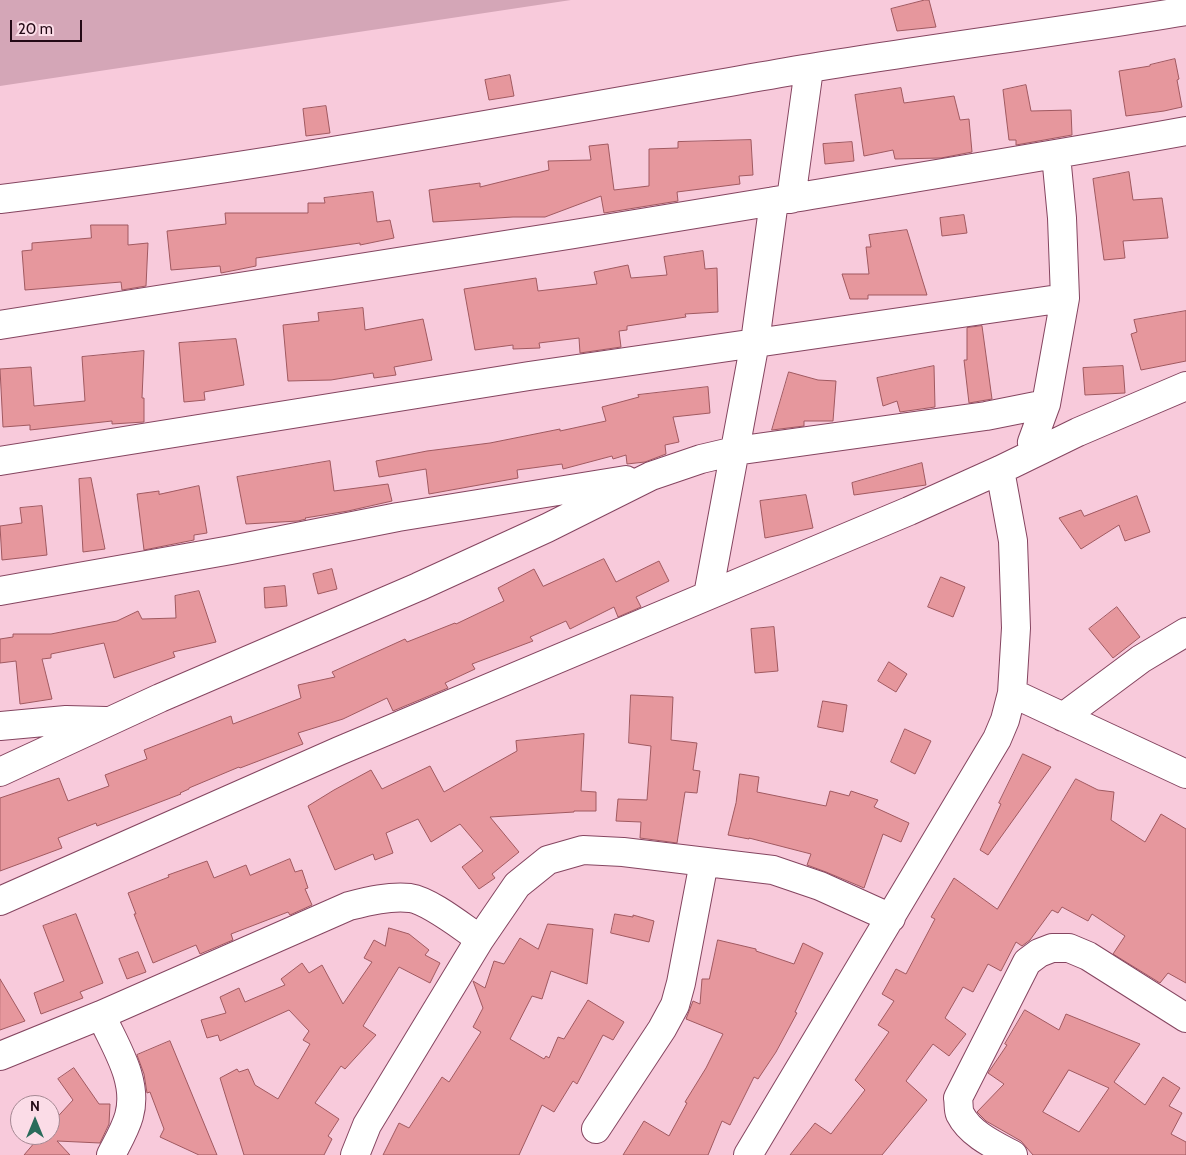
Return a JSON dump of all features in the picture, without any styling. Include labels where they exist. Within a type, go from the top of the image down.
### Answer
[{"type":"street","points":[[0,199],[366,146],[808,69],[1186,11]]},
{"type":"street","points":[[708,596],[808,69]]},
{"type":"street","points":[[0,325],[362,269],[1056,155],[1186,131]]},
{"type":"street","points":[[1040,450],[1032,442],[1046,404],[1065,298],[1062,218],[1056,155]]},
{"type":"street","points":[[0,461],[529,376],[1065,298]]},
{"type":"street","points":[[0,901],[338,751],[909,511],[1078,432],[1186,386]]},
{"type":"street","points":[[0,772],[512,544],[651,476],[701,459],[735,452],[986,416],[1046,404]]},
{"type":"street","points":[[748,1155],[891,918],[996,740],[1005,720],[1012,693],[1016,628],[1013,541],[1000,470]]},
{"type":"street","points":[[0,591],[231,550],[398,517],[651,476]]},
{"type":"street","points":[[1063,717],[1141,659],[1186,632]]},
{"type":"street","points":[[1012,693],[1186,774]]},
{"type":"street","points":[[0,726],[66,720],[111,721]]},
{"type":"street","points":[[355,1155],[367,1125],[480,939],[517,885],[548,860],[583,850],[623,852],[773,870],[820,886],[891,918]]},
{"type":"street","points":[[596,1129],[662,1030],[675,1005],[681,983],[704,862]]},
{"type":"street","points":[[0,1056],[349,906],[383,898],[412,898],[436,909],[480,939]]},
{"type":"street","points":[[1013,1155],[978,1134],[966,1123],[959,1112],[958,1098],[1027,962],[1039,953],[1052,948],[1068,948],[1088,956],[1186,1018]]},
{"type":"street","points":[[101,1014],[128,1072],[132,1094],[129,1117],[111,1155]]},
{"type":"shaded area","points":[[0,0],[571,0],[0,86]]},
{"type":"building","points":[[929,0],[936,27],[897,31],[891,9]]},
{"type":"building","points":[[1175,59],[1182,107],[1126,116],[1119,71],[1150,66]]},
{"type":"building","points":[[510,75],[514,96],[489,100],[485,80]]},
{"type":"building","points":[[1026,85],[1031,111],[1071,110],[1072,135],[1016,145],[1016,140],[1009,140],[1003,90]]},
{"type":"building","points":[[901,88],[904,103],[954,96],[960,120],[969,119],[972,152],[941,158],[895,159],[893,150],[864,156],[855,95]]},
{"type":"building","points":[[326,106],[330,133],[306,136],[303,109]]},
{"type":"building","points":[[751,140],[753,175],[739,176],[740,184],[677,192],[678,201],[604,213],[601,196],[545,217],[433,222],[429,190],[480,183],[480,187],[549,170],[548,161],[591,160],[589,146],[608,144],[614,190],[649,186],[649,149],[678,148],[678,142]]},
{"type":"building","points":[[852,142],[854,161],[825,164],[823,144]]},
{"type":"building","points":[[1129,172],[1133,200],[1162,198],[1168,238],[1123,241],[1125,258],[1104,260],[1093,179]]},
{"type":"building","points":[[373,192],[377,222],[390,220],[394,238],[360,245],[360,243],[256,258],[256,266],[221,273],[220,266],[171,270],[167,231],[226,224],[225,213],[308,213],[308,203],[325,203],[324,198]]},
{"type":"building","points":[[964,215],[967,233],[942,236],[940,218]]},
{"type":"building","points":[[91,225],[128,225],[128,245],[148,243],[146,286],[122,290],[121,282],[25,290],[22,251],[32,250],[32,243],[91,238]]},
{"type":"building","points":[[907,230],[927,295],[868,295],[868,299],[850,299],[842,274],[869,274],[866,247],[871,247],[869,235]]},
{"type":"building","points":[[703,251],[705,269],[717,268],[718,312],[685,314],[686,317],[627,326],[627,330],[619,331],[621,347],[580,353],[579,338],[539,343],[540,348],[513,349],[513,345],[475,350],[464,289],[536,278],[538,291],[597,284],[594,272],[628,265],[631,278],[667,275],[664,257]]},
{"type":"building","points":[[363,308],[365,330],[423,319],[432,360],[394,367],[396,375],[374,378],[373,373],[331,380],[288,381],[283,325],[319,321],[318,313]]},
{"type":"building","points":[[1186,311],[1186,361],[1141,370],[1131,334],[1137,332],[1134,320]]},
{"type":"building","points":[[982,326],[992,399],[969,403],[964,360],[967,360],[967,328]]},
{"type":"building","points":[[236,339],[244,385],[204,392],[205,400],[184,402],[179,343]]},
{"type":"building","points":[[144,351],[142,398],[144,398],[144,422],[112,424],[112,421],[30,430],[30,425],[3,427],[0,369],[31,367],[34,406],[85,401],[82,357]]},
{"type":"building","points":[[934,366],[935,407],[900,412],[897,401],[883,406],[877,378]]},
{"type":"building","points":[[1123,366],[1125,393],[1085,395],[1083,368]]},
{"type":"building","points":[[789,372],[818,380],[836,381],[833,421],[804,421],[804,426],[772,430]]},
{"type":"building","points":[[708,387],[710,413],[673,417],[679,442],[665,445],[666,454],[645,462],[627,464],[626,455],[613,459],[612,456],[563,469],[562,464],[517,470],[518,478],[429,494],[426,469],[379,477],[376,461],[427,451],[490,443],[560,429],[560,431],[606,421],[602,407],[639,397],[638,395]]},
{"type":"building","points":[[330,461],[334,491],[388,484],[392,501],[298,521],[246,524],[237,477]]},
{"type":"building","points":[[922,463],[926,485],[854,495],[852,483]]},
{"type":"building","points":[[91,478],[105,549],[83,552],[79,479]]},
{"type":"building","points":[[199,486],[207,533],[194,535],[194,540],[144,550],[137,494],[159,491],[159,494]]},
{"type":"building","points":[[806,495],[813,528],[765,538],[760,501]]},
{"type":"building","points":[[1137,496],[1150,532],[1125,541],[1119,525],[1081,549],[1059,518],[1081,510],[1084,516]]},
{"type":"building","points":[[42,506],[47,555],[2,560],[0,526],[22,523],[20,508]]},
{"type":"building","points":[[604,559],[616,582],[659,561],[669,581],[636,597],[641,607],[618,617],[614,607],[570,629],[566,621],[530,637],[533,641],[472,664],[475,669],[445,683],[448,688],[393,711],[387,698],[343,719],[298,733],[303,744],[239,767],[189,788],[181,794],[97,826],[96,823],[58,838],[62,848],[0,871],[0,798],[59,778],[68,801],[109,786],[105,775],[147,759],[144,750],[231,716],[233,724],[301,698],[298,685],[335,677],[332,672],[405,639],[407,642],[456,624],[504,601],[498,588],[534,569],[543,586]]},
{"type":"building","points":[[332,569],[337,589],[318,594],[313,574]]},
{"type":"building","points":[[941,577],[965,587],[953,617],[928,607]]},
{"type":"building","points":[[285,586],[287,606],[265,608],[264,588]]},
{"type":"building","points":[[199,591],[216,642],[173,652],[175,657],[114,678],[104,643],[51,654],[51,658],[42,659],[52,699],[20,704],[16,661],[0,663],[0,639],[13,637],[13,634],[51,634],[117,621],[138,611],[142,619],[176,618],[175,596]]},
{"type":"building","points":[[1117,607],[1140,637],[1113,658],[1089,629]]},
{"type":"building","points":[[774,627],[778,671],[755,673],[751,629]]},
{"type":"building","points":[[889,662],[907,674],[896,692],[878,681]]},
{"type":"building","points":[[631,695],[673,697],[671,740],[697,743],[693,770],[700,771],[697,793],[685,792],[677,843],[640,838],[641,822],[616,821],[618,799],[647,800],[651,746],[629,743]]},
{"type":"building","points":[[823,701],[847,705],[843,732],[818,727]]},
{"type":"building","points":[[905,729],[931,741],[915,774],[891,762]]},
{"type":"building","points":[[584,734],[581,791],[596,792],[596,811],[490,817],[519,852],[492,874],[495,878],[479,889],[462,867],[483,851],[460,824],[431,842],[418,819],[386,833],[393,853],[375,860],[373,854],[335,870],[308,806],[371,770],[382,789],[430,766],[444,792],[517,751],[516,741]]},
{"type":"building","points":[[1023,754],[1051,767],[988,855],[980,850],[1001,804],[999,803]]},
{"type":"building","points":[[740,774],[759,777],[757,792],[826,806],[830,791],[849,796],[851,791],[878,800],[874,807],[909,823],[901,842],[883,834],[864,888],[807,865],[811,854],[749,838],[728,835],[736,803]]},
{"type":"building","points":[[1076,779],[1098,790],[1114,792],[1111,820],[1145,842],[1161,814],[1186,829],[1186,983],[1168,973],[1160,983],[1113,954],[1125,936],[1092,914],[1088,921],[1062,907],[1058,913],[1052,910],[1030,940],[1022,946],[1016,942],[1001,971],[988,964],[973,992],[963,987],[945,1018],[966,1034],[949,1056],[933,1044],[906,1081],[927,1100],[882,1155],[790,1155],[815,1123],[831,1134],[865,1090],[855,1080],[889,1032],[878,1025],[894,1001],[882,994],[896,969],[906,974],[935,919],[931,917],[954,878],[997,909]]},
{"type":"building","points":[[290,859],[295,872],[302,870],[308,888],[305,889],[312,905],[290,915],[288,912],[231,934],[233,940],[200,954],[196,945],[153,963],[128,893],[169,877],[168,875],[207,861],[214,878],[246,865],[250,875]]},
{"type":"building","points":[[76,914],[103,983],[80,992],[83,998],[41,1014],[34,993],[64,981],[43,926]]},
{"type":"building","points":[[615,914],[633,917],[633,915],[654,921],[649,942],[611,933]]},
{"type":"building","points":[[548,924],[593,929],[587,984],[551,971],[542,999],[532,996],[510,1039],[544,1059],[546,1056],[549,1058],[558,1037],[564,1039],[588,1000],[624,1022],[613,1040],[603,1035],[577,1084],[573,1081],[554,1112],[542,1105],[519,1155],[383,1155],[399,1123],[409,1128],[442,1077],[449,1082],[481,1032],[473,1027],[483,1008],[473,981],[485,988],[494,961],[504,964],[520,938],[538,949]]},
{"type":"building","points":[[389,928],[409,934],[429,950],[425,955],[440,963],[430,983],[399,967],[363,1026],[376,1035],[345,1069],[341,1066],[315,1103],[339,1119],[328,1136],[332,1139],[324,1155],[244,1155],[220,1078],[237,1069],[239,1072],[248,1069],[255,1085],[278,1099],[310,1044],[303,1040],[309,1031],[289,1010],[220,1041],[218,1035],[207,1038],[201,1020],[226,1013],[220,997],[239,988],[245,1002],[285,985],[281,979],[302,963],[309,973],[322,965],[343,1004],[372,962],[364,958],[374,940],[385,946]]},
{"type":"building","points":[[718,940],[756,949],[756,951],[794,964],[803,943],[823,953],[795,1012],[797,1013],[776,1052],[758,1079],[754,1077],[730,1125],[722,1121],[708,1155],[623,1155],[644,1121],[669,1136],[687,1103],[685,1102],[706,1068],[723,1034],[686,1019],[693,1001],[700,1004],[702,979],[709,979]]},
{"type":"building","points":[[138,952],[146,972],[127,979],[119,959]]},
{"type":"building","points":[[0,979],[25,1021],[0,1030]]},
{"type":"building","points":[[1025,1010],[1059,1030],[1066,1014],[1140,1044],[1114,1082],[1145,1105],[1163,1077],[1180,1088],[1169,1106],[1182,1113],[1171,1134],[1186,1142],[1186,1155],[1033,1155],[1021,1141],[986,1121],[977,1112],[1004,1084],[988,1073],[1007,1045],[1005,1044]],"holes":[[[1069,1070],[1109,1088],[1079,1132],[1043,1112]]]},
{"type":"building","points":[[170,1041],[217,1155],[199,1155],[160,1137],[164,1129],[150,1092],[147,1093],[144,1074],[137,1055]]},
{"type":"building","points":[[74,1068],[99,1104],[110,1104],[109,1124],[100,1143],[60,1141],[60,1114],[73,1100],[58,1079]]},
{"type":"building","points":[[60,1144],[70,1155],[24,1155],[32,1145]]}]
